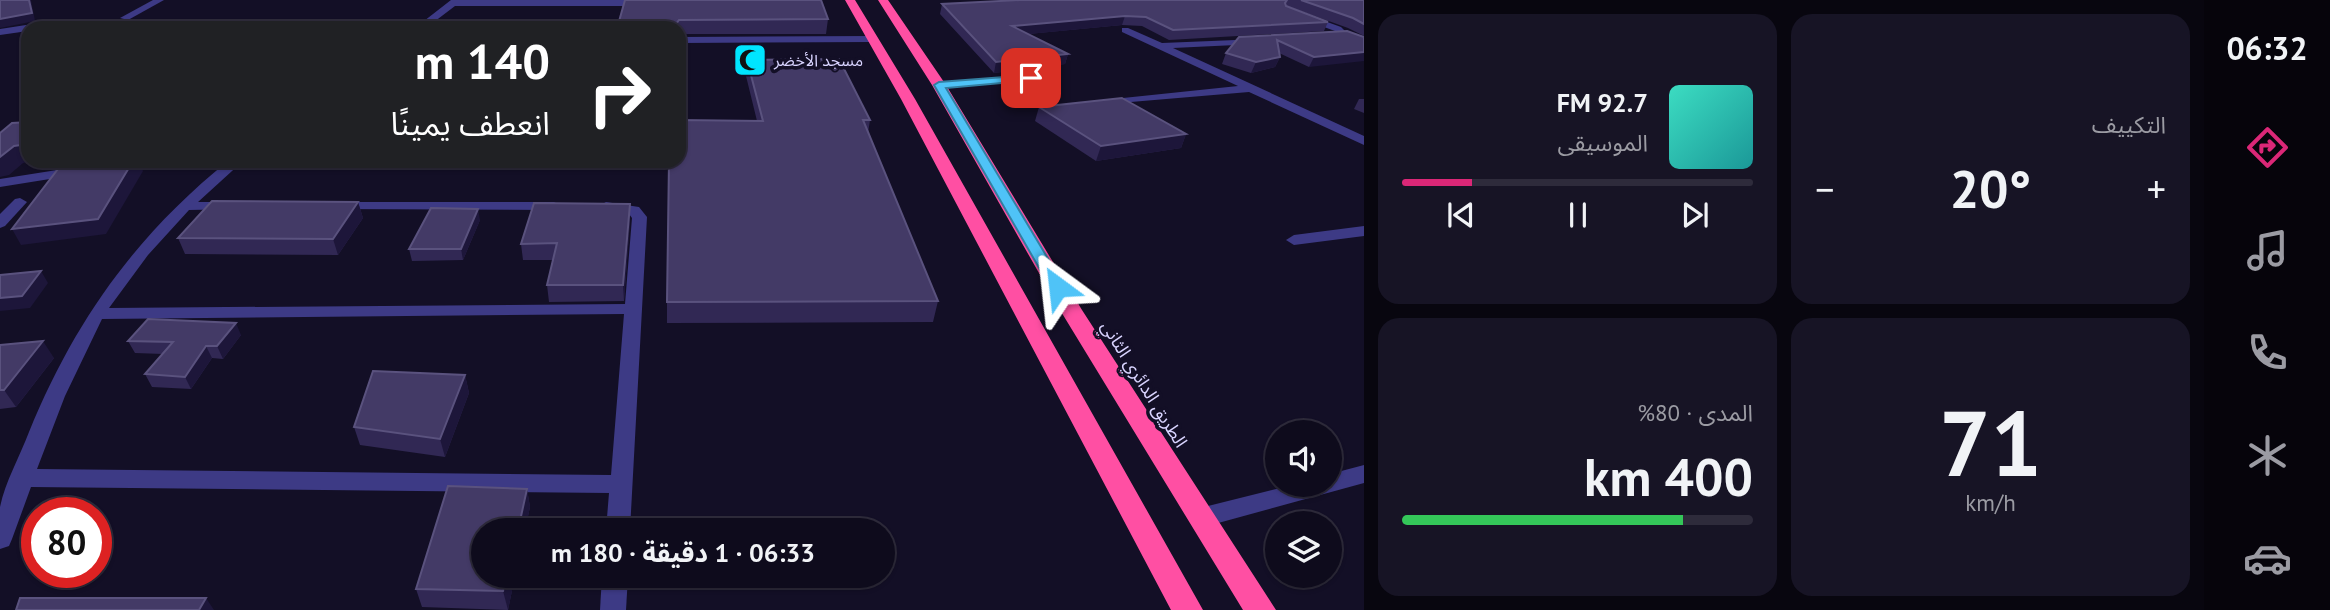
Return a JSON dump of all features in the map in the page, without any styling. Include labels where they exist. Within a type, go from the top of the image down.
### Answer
[{"type":"highway","name":"الطريق الدائري الثاني","points":[[850,0],[873,39],[961,124],[1071,310],[1261,610]]},
{"type":"highway","name":"الطريق الدائري الثاني","points":[[883,0],[919,86],[920,123],[1187,610]]},
{"type":"highway","points":[[920,123],[941,120],[961,124]]},
{"type":"street","points":[[125,18],[160,0]]},
{"type":"street","points":[[429,21],[455,1],[639,3]]},
{"type":"street","points":[[1299,15],[1338,29],[1349,37],[1325,37]]},
{"type":"street","points":[[0,32],[21,29]]},
{"type":"street","points":[[1125,30],[1246,89],[1364,141]]},
{"type":"street","points":[[686,40],[873,39]]},
{"type":"street","points":[[1161,47],[1264,40]]},
{"type":"street","points":[[919,86],[1031,78]]},
{"type":"street","points":[[1123,101],[1246,89]]},
{"type":"street","points":[[0,540],[46,417],[96,314],[137,260],[186,206],[228,168]]},
{"type":"street","points":[[0,183],[92,169]]},
{"type":"street","points":[[0,223],[20,202]]},
{"type":"street","points":[[186,206],[254,206]]},
{"type":"street","points":[[322,206],[566,206]]},
{"type":"street","points":[[593,206],[634,210],[640,217],[619,518]]},
{"type":"street","points":[[1294,240],[1364,231]]},
{"type":"street","points":[[96,314],[634,309]]},
{"type":"street","points":[[1342,480],[1364,474]]},
{"type":"street","points":[[23,478],[622,484]]},
{"type":"street","points":[[1200,517],[1278,497]]},
{"type":"street","points":[[613,610],[614,588]]},
{"type":"building","points":[[0,0],[29,0],[32,13],[0,19]]},
{"type":"building","points":[[625,0],[821,0],[828,19],[678,21],[619,21]]},
{"type":"building","points":[[1020,0],[1287,0],[1286,6],[1328,22],[1173,30],[1146,17],[1125,16],[1012,26],[1068,54],[996,62],[942,4]]},
{"type":"building","points":[[1301,0],[1364,0],[1364,24],[1353,18]]},
{"type":"building","points":[[1347,31],[1364,37],[1364,52],[1314,57],[1277,40],[1280,57],[1256,62],[1226,53],[1239,37]]},
{"type":"building","points":[[839,59],[870,120],[863,120],[938,301],[667,302],[669,168],[686,168],[686,120],[763,121],[747,60]]},
{"type":"building","points":[[1122,98],[1186,134],[1101,146],[1039,107]]},
{"type":"building","points":[[21,122],[21,145],[14,146],[0,157],[0,133],[12,123]]},
{"type":"building","points":[[129,168],[98,219],[12,229],[58,169]]},
{"type":"building","points":[[212,201],[358,202],[333,239],[178,238]]},
{"type":"building","points":[[534,203],[630,204],[623,285],[547,285],[557,243],[521,244]]},
{"type":"building","points":[[431,208],[478,209],[461,249],[409,249]]},
{"type":"building","points":[[41,271],[22,296],[0,298],[0,275]]},
{"type":"building","points":[[148,319],[236,323],[217,346],[206,346],[185,377],[145,374],[173,342],[128,341]]},
{"type":"building","points":[[43,341],[4,390],[0,390],[0,345]]},
{"type":"building","points":[[373,371],[465,375],[440,439],[354,427]]},
{"type":"building","points":[[448,486],[527,489],[521,518],[471,518],[471,588],[504,588],[503,591],[416,589]]},
{"type":"building","points":[[20,598],[206,598],[199,610],[16,610]]},
{"type":"place","name":"مسجد الأخضر","points":[[750,60]]},
{"type":"route","points":[[1031,78],[939,85],[1058,287]]}]
